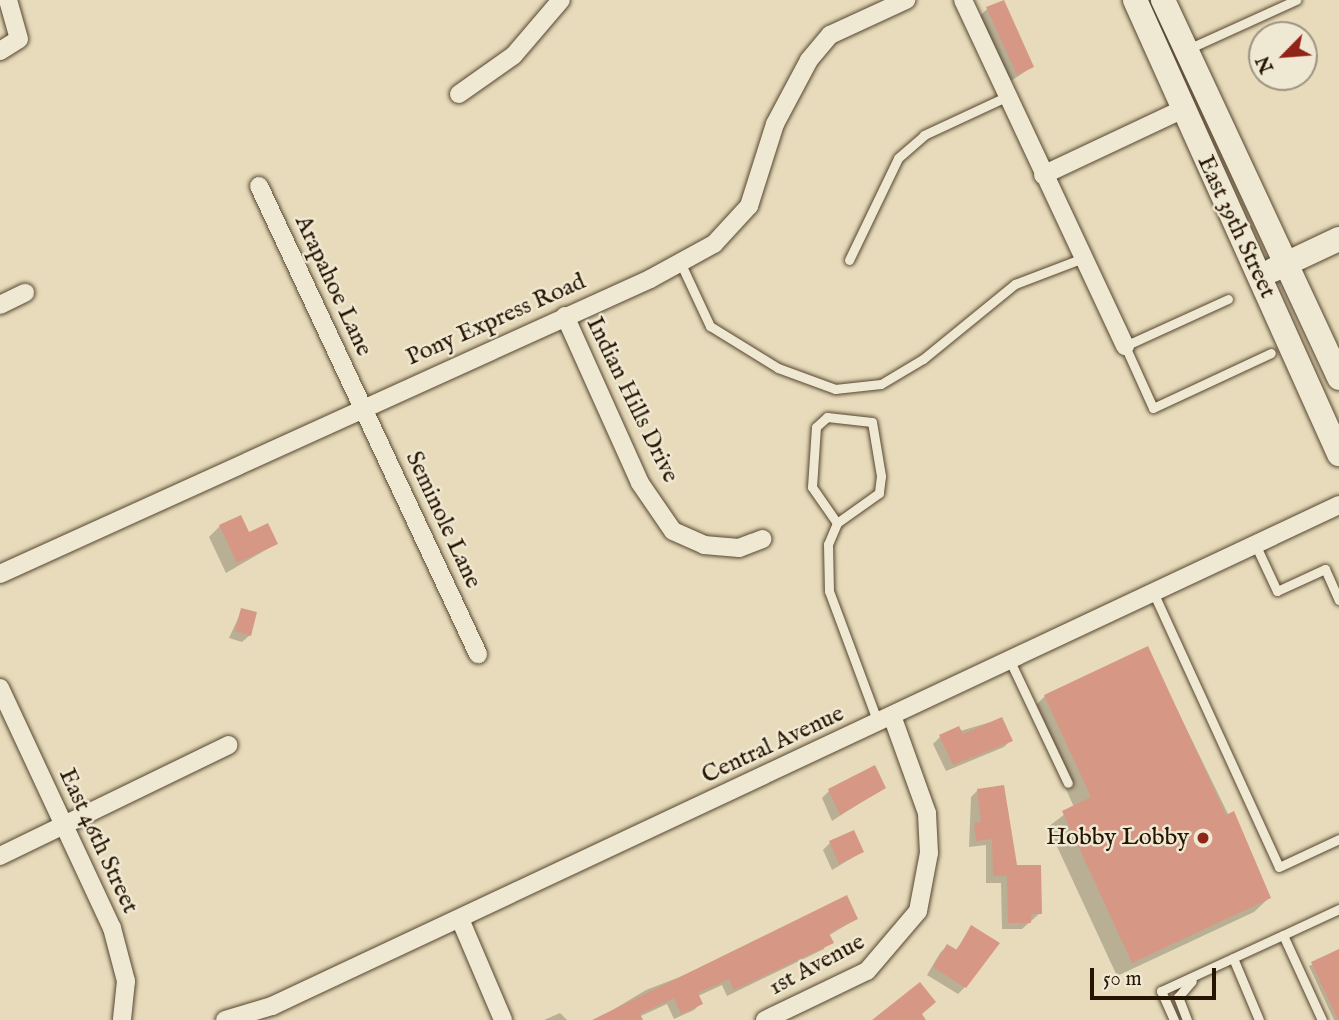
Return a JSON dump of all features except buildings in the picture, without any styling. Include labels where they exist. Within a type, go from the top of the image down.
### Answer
[{"type":"main road","name":"East 39th Street","points":[[1135,0],[1339,454]]},
{"type":"main road","name":"East 39th Street","points":[[1163,0],[1339,377]]},
{"type":"main road","points":[[1259,276],[1339,239]]},
{"type":"street","points":[[0,51],[19,39],[8,0]]},
{"type":"street","points":[[459,94],[514,55],[561,0]]},
{"type":"street","name":"Pony Express Road","points":[[0,574],[565,316],[714,244],[750,206],[775,124],[830,35],[906,0]]},
{"type":"street","points":[[963,0],[1125,346]]},
{"type":"street","points":[[1043,174],[1182,109]]},
{"type":"street","name":"Arapahoe Lane","points":[[259,186],[364,407]]},
{"type":"street","points":[[0,305],[24,293]]},
{"type":"street","name":"Indian Hills Drive","points":[[565,316],[640,483],[673,531],[704,545],[739,548],[762,539]]},
{"type":"street","name":"Seminole Lane","points":[[364,407],[478,654]]},
{"type":"street","name":"Central Avenue","points":[[235,1019],[460,919],[1339,505]]},
{"type":"street","name":"East 46th Street","points":[[0,688],[112,928],[126,981],[122,1020]]},
{"type":"street","name":"1st Avenue","points":[[765,1020],[867,971],[918,911],[929,853],[927,813],[885,719]]},
{"type":"street","points":[[0,856],[229,745]]},
{"type":"street","points":[[460,919],[503,1020]]},
{"type":"street","points":[[122,1020],[131,1020]]},
{"type":"lane","points":[[1186,50],[1296,0]]},
{"type":"lane","points":[[849,260],[898,158],[924,135],[1008,96]]},
{"type":"lane","points":[[680,262],[710,326],[778,368],[835,389],[881,384],[923,359],[1015,284],[1083,258]]},
{"type":"lane","points":[[1228,299],[1125,346],[1153,408],[1271,353]]},
{"type":"lane","points":[[837,523],[812,488],[816,427],[827,417],[872,422],[881,476],[879,494],[837,523],[828,544],[829,592],[885,719]]},
{"type":"lane","points":[[1255,544],[1277,591],[1325,569],[1339,600]]},
{"type":"lane","points":[[1153,592],[1279,867],[1339,839]]},
{"type":"lane","points":[[1009,659],[1068,783]]},
{"type":"lane","points":[[1174,1020],[1161,991],[1339,909]]},
{"type":"lane","points":[[1283,935],[1322,1020]]},
{"type":"lane","points":[[1233,958],[1259,1020]]},
{"type":"lane","points":[[1187,1020],[1179,993],[1201,972]]},
{"type":"place","name":"Hobby Lobby","points":[[1203,838]]}]
